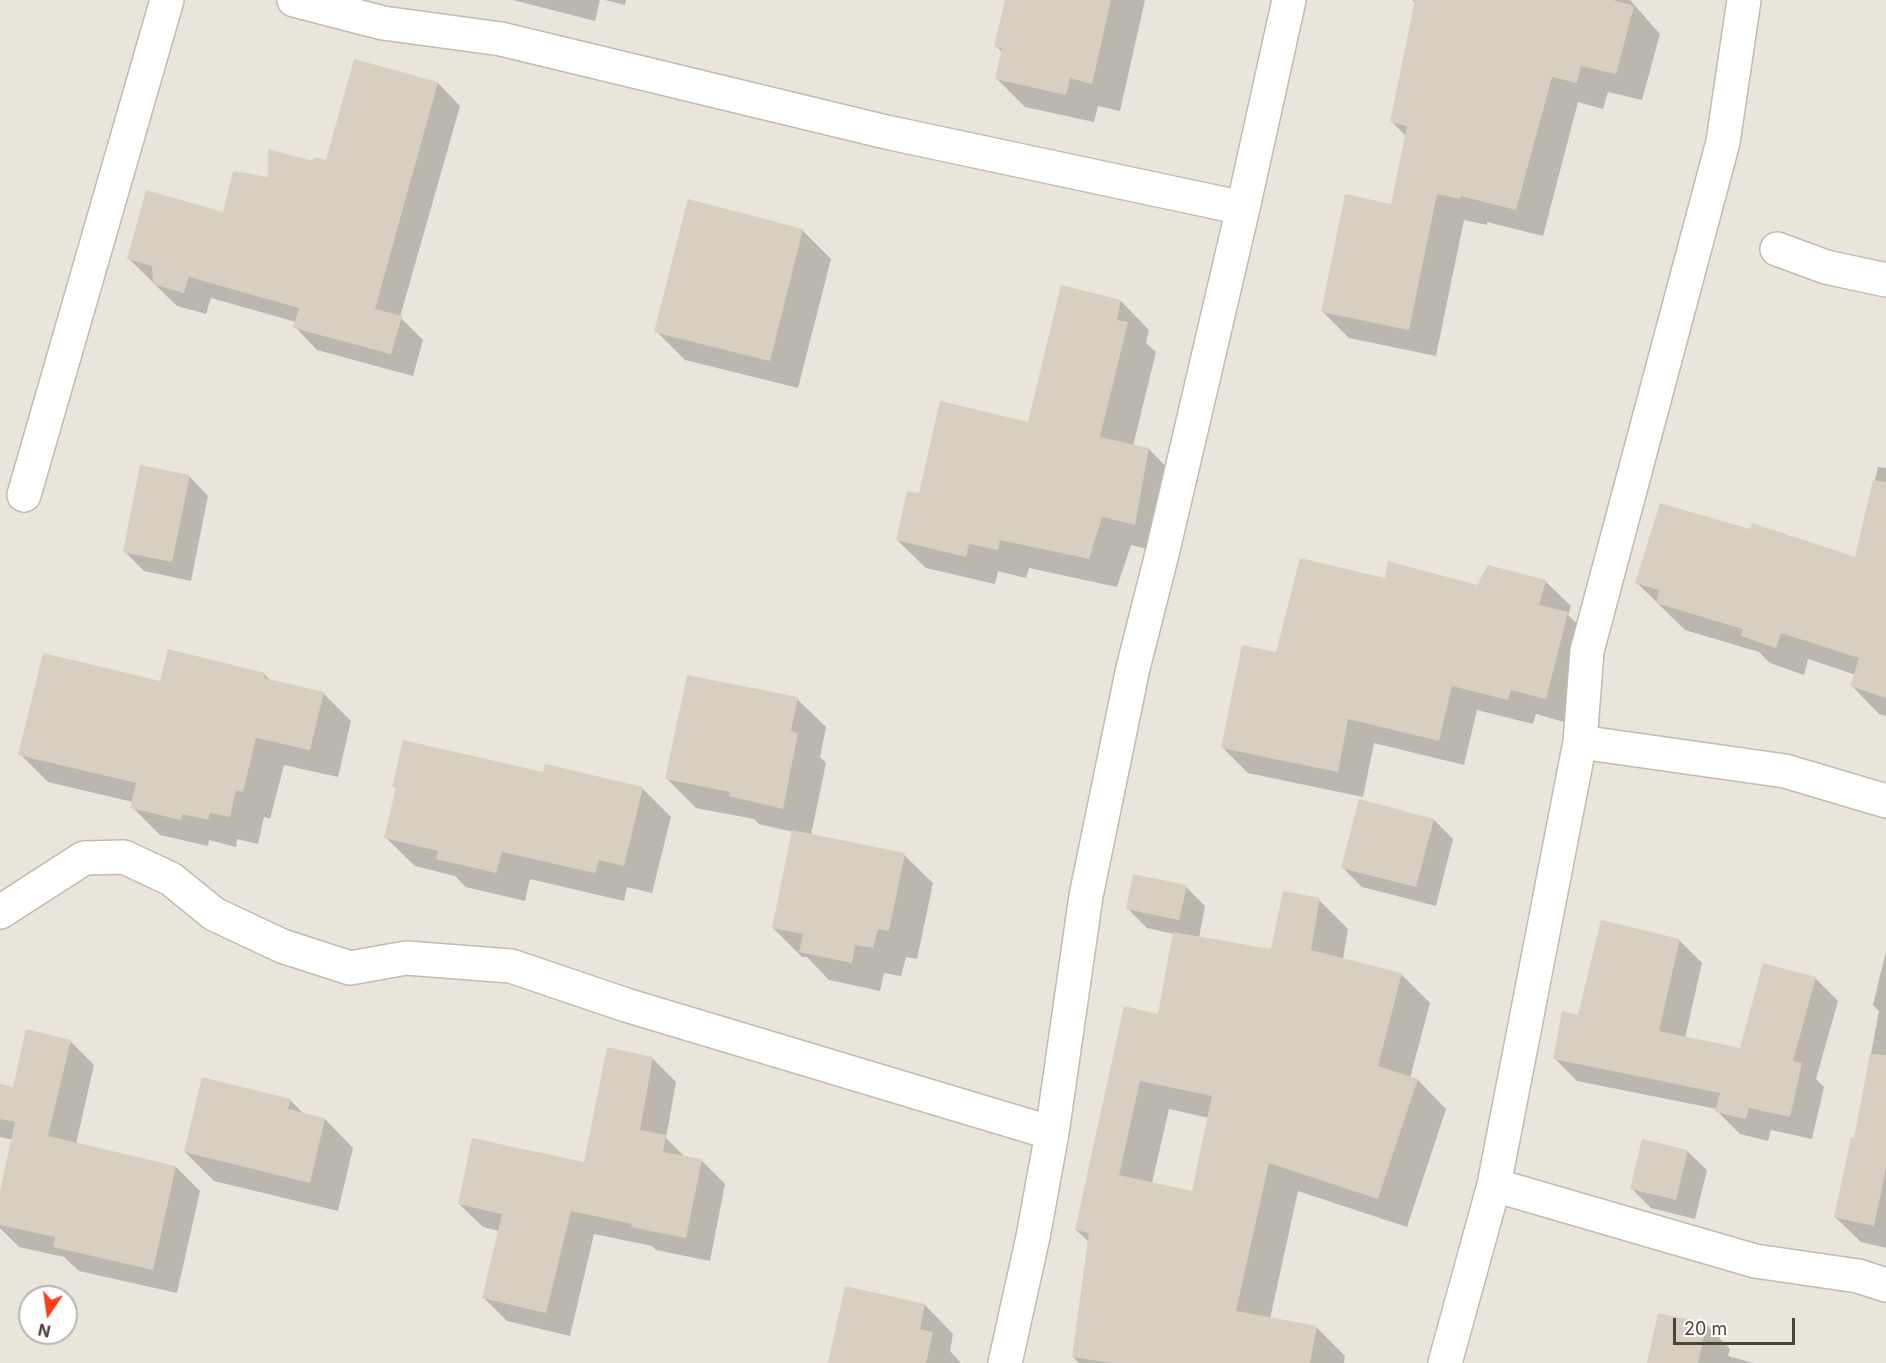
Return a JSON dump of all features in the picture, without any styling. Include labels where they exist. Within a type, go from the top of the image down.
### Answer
[{"type":"street","points":[[24,495],[167,0]]},
{"type":"street","points":[[294,0],[383,23],[501,39],[886,132],[1243,208]]},
{"type":"street","points":[[1005,1363],[1033,1237],[1052,1133],[1086,896],[1133,668],[1243,208],[1289,0]]},
{"type":"street","points":[[1445,1363],[1494,1185],[1580,742],[1587,651],[1723,142],[1744,0]]},
{"type":"street","points":[[1777,249],[1826,267],[1886,280]]},
{"type":"street","points":[[1580,742],[1785,771],[1886,801]]},
{"type":"street","points":[[0,912],[84,858],[124,857],[171,879],[214,914],[282,946],[350,968],[406,958],[511,966],[626,1005],[1052,1133]]},
{"type":"street","points":[[1494,1185],[1755,1261],[1858,1276],[1886,1285]]},
{"type":"shaded area","points":[[0,0],[1886,0],[1886,1363],[0,1363]]},
{"type":"building","points":[[1005,0],[1111,0],[1092,84],[1070,78],[1066,95],[995,79],[1002,48],[994,47]]},
{"type":"building","points":[[1415,0],[1613,0],[1634,6],[1616,74],[1581,66],[1577,83],[1552,77],[1516,210],[1461,196],[1460,199],[1437,194],[1409,330],[1321,312],[1345,194],[1391,204],[1407,126],[1390,122]]},
{"type":"building","points":[[354,59],[438,82],[375,309],[402,316],[391,354],[293,328],[299,308],[189,277],[184,293],[153,284],[152,266],[127,259],[146,190],[223,212],[233,171],[268,177],[268,149],[313,161],[314,157],[326,160]]},
{"type":"building","points":[[688,199],[803,229],[770,361],[654,332]]},
{"type":"building","points":[[1061,285],[1121,300],[1117,320],[1128,322],[1100,437],[1149,448],[1135,525],[1102,517],[1089,559],[1000,540],[998,550],[969,544],[966,557],[896,540],[907,491],[919,493],[940,401],[1028,422]]},
{"type":"building","points":[[140,465],[190,475],[172,562],[123,552]]},
{"type":"building","points":[[1873,480],[1886,482],[1886,698],[1850,686],[1859,658],[1781,633],[1776,648],[1741,636],[1743,629],[1656,603],[1659,590],[1635,583],[1660,503],[1750,529],[1752,523],[1855,557]]},
{"type":"building","points":[[1300,558],[1385,578],[1388,561],[1477,585],[1488,565],[1546,580],[1539,605],[1568,612],[1546,699],[1511,690],[1508,700],[1452,686],[1439,741],[1348,719],[1338,772],[1221,748],[1242,645],[1276,652]]},
{"type":"building","points":[[168,649],[265,673],[264,678],[324,692],[310,750],[256,738],[243,792],[236,790],[230,817],[210,813],[208,820],[182,814],[181,820],[130,808],[136,783],[18,755],[43,653],[160,681]]},
{"type":"building","points":[[687,675],[798,697],[791,731],[798,733],[783,809],[729,796],[730,792],[665,779]]},
{"type":"building","points":[[403,740],[543,772],[545,764],[643,787],[624,866],[599,860],[595,873],[502,852],[496,873],[436,859],[438,851],[384,838],[396,787],[392,787]]},
{"type":"building","points":[[1359,799],[1434,819],[1416,887],[1341,868]]},
{"type":"building","points":[[792,830],[905,853],[889,931],[878,929],[873,948],[855,945],[852,963],[799,952],[803,934],[772,928]]},
{"type":"building","points":[[1133,874],[1187,885],[1179,920],[1126,909]]},
{"type":"building","points":[[1283,891],[1320,898],[1311,950],[1402,973],[1378,1066],[1418,1079],[1378,1199],[1269,1163],[1236,1311],[1317,1326],[1310,1363],[1111,1363],[1072,1357],[1089,1233],[1075,1230],[1124,1006],[1158,1014],[1173,932],[1271,949]],"holes":[[[1140,1081],[1212,1096],[1192,1191],[1119,1175]]]},
{"type":"building","points":[[1601,920],[1680,939],[1659,1031],[1740,1048],[1763,963],[1816,977],[1793,1061],[1802,1063],[1790,1117],[1749,1108],[1746,1119],[1715,1112],[1720,1093],[1553,1059],[1562,1011],[1578,1015]]},
{"type":"building","points":[[26,1029],[71,1040],[48,1136],[176,1166],[153,1270],[53,1247],[55,1237],[0,1225],[0,1191],[15,1122],[0,1119],[0,1084],[13,1087]]},
{"type":"building","points":[[607,1047],[653,1057],[640,1130],[666,1135],[663,1152],[702,1159],[686,1238],[631,1227],[632,1224],[571,1211],[546,1313],[482,1298],[502,1214],[458,1204],[472,1138],[584,1162]]},
{"type":"building","points":[[1870,1054],[1886,1055],[1886,1168],[1874,1226],[1834,1217],[1851,1137],[1854,1138]]},
{"type":"building","points":[[202,1077],[291,1099],[288,1109],[325,1118],[310,1183],[184,1152]]},
{"type":"building","points":[[1642,1139],[1688,1150],[1676,1200],[1630,1189]]},
{"type":"building","points":[[845,1286],[925,1304],[920,1329],[933,1332],[926,1363],[828,1363]]},
{"type":"building","points":[[1658,1313],[1707,1323],[1698,1363],[1647,1363]]}]
